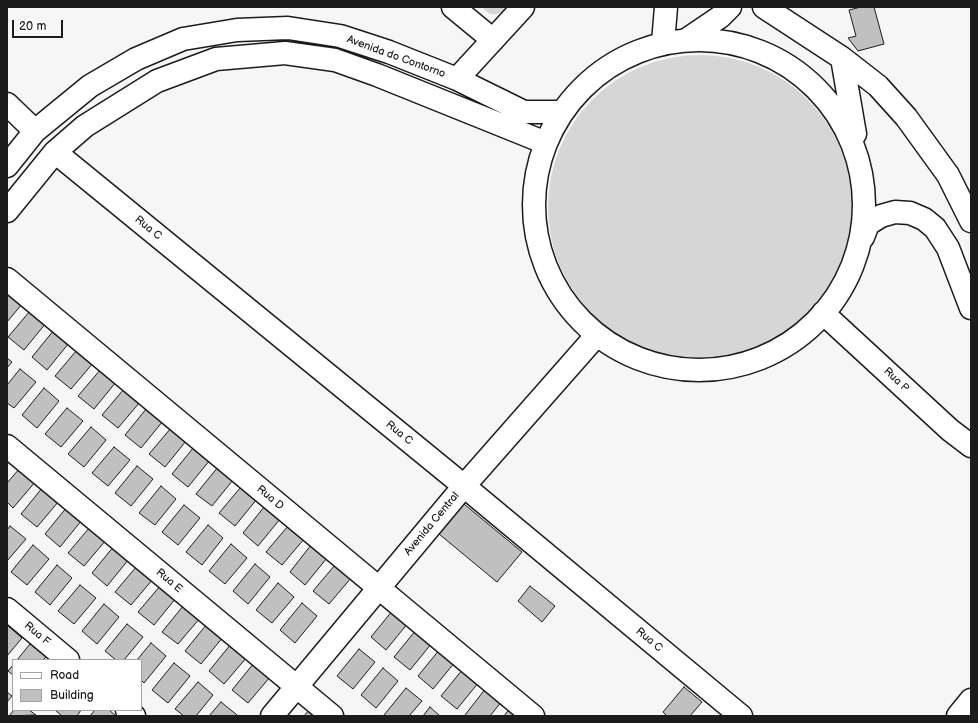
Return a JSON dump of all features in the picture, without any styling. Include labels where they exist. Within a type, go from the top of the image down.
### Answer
[{"type":"street","points":[[452,7],[493,40]]},
{"type":"street","points":[[457,79],[523,7]]},
{"type":"street","points":[[663,43],[666,7]]},
{"type":"street","points":[[684,41],[720,17],[730,7]]},
{"type":"street","points":[[764,7],[842,58],[878,86],[906,117],[948,175],[971,221]]},
{"type":"street","name":"Avenida do Contorno","points":[[7,166],[35,131],[90,86],[136,59],[184,39],[237,30],[288,28],[340,36],[389,52],[457,79],[524,112],[559,112]]},
{"type":"street","points":[[864,181],[846,127],[811,82],[767,53],[716,39],[663,43],[613,63],[559,112],[546,143],[534,195],[539,248],[561,297],[596,336],[646,363],[702,373],[757,362],[806,334],[843,291],[868,224],[881,216],[895,212],[910,213],[924,219],[936,228],[948,248],[971,308]]},
{"type":"street","points":[[7,211],[56,152],[85,126],[157,81],[216,59],[285,53],[335,60],[546,143]]},
{"type":"street","points":[[842,58],[847,94],[864,181],[863,237]]},
{"type":"street","points":[[7,104],[35,131]]},
{"type":"street","name":"Rua C","points":[[56,152],[464,486],[741,716]]},
{"type":"street","name":"Rua D","points":[[7,280],[533,716]]},
{"type":"street","name":"Rua P","points":[[823,313],[950,430],[971,446]]},
{"type":"street","name":"Avenida Central","points":[[272,716],[464,486],[596,336]]},
{"type":"street","name":"Rua E","points":[[7,446],[332,716]]},
{"type":"street","name":"Rua F","points":[[7,609],[67,659]]},
{"type":"street","points":[[958,716],[971,700]]},
{"type":"shaded area","points":[[481,7],[509,7],[505,11],[497,14],[490,14]]},
{"type":"shaded area","points":[[700,55],[730,58],[758,67],[784,81],[807,100],[826,123],[840,149],[849,177],[852,207],[849,237],[840,265],[826,291],[807,314],[784,333],[758,347],[730,356],[700,359],[670,356],[642,347],[616,333],[593,314],[574,291],[560,265],[551,237],[548,207],[551,177],[560,149],[574,123],[593,100],[616,81],[642,67],[670,58]]},
{"type":"building","points":[[861,7],[874,7],[884,44],[858,51],[848,38],[856,36],[849,10]]},
{"type":"building","points":[[7,291],[22,304],[7,322]]},
{"type":"building","points":[[30,311],[46,323],[24,350],[8,337]]},
{"type":"building","points":[[54,330],[69,343],[47,370],[32,357]]},
{"type":"building","points":[[77,350],[93,363],[71,389],[55,376]]},
{"type":"building","points":[[7,358],[12,362],[7,368]]},
{"type":"building","points":[[20,369],[36,382],[14,408],[7,403],[7,385]]},
{"type":"building","points":[[101,369],[116,382],[94,409],[78,396]]},
{"type":"building","points":[[44,388],[59,401],[37,428],[22,415]]},
{"type":"building","points":[[124,389],[140,402],[118,428],[102,415]]},
{"type":"building","points":[[67,408],[83,421],[61,447],[45,434]]},
{"type":"building","points":[[147,408],[163,421],[141,448],[125,435]]},
{"type":"building","points":[[91,427],[106,440],[84,467],[68,454]]},
{"type":"building","points":[[171,428],[186,441],[165,467],[149,454]]},
{"type":"building","points":[[114,447],[130,460],[108,486],[92,473]]},
{"type":"building","points":[[194,447],[210,460],[188,487],[172,474]]},
{"type":"building","points":[[137,466],[153,479],[131,506],[115,493]]},
{"type":"building","points":[[218,467],[233,480],[212,506],[196,494]]},
{"type":"building","points":[[20,468],[36,481],[13,508],[7,502],[7,483]]},
{"type":"building","points":[[161,486],[176,499],[155,525],[139,513]]},
{"type":"building","points":[[43,487],[59,501],[37,527],[21,514]]},
{"type":"building","points":[[241,487],[257,499],[235,526],[219,513]]},
{"type":"building","points":[[464,504],[522,552],[497,582],[439,534]]},
{"type":"building","points":[[184,505],[200,518],[178,545],[162,532]]},
{"type":"building","points":[[265,506],[280,519],[258,546],[243,533]]},
{"type":"building","points":[[67,507],[82,520],[60,547],[45,534]]},
{"type":"building","points":[[208,525],[223,538],[202,565],[186,552]]},
{"type":"building","points":[[10,526],[26,539],[7,561],[7,530]]},
{"type":"building","points":[[288,526],[304,539],[282,565],[266,552]]},
{"type":"building","points":[[90,527],[106,540],[84,566],[68,553]]},
{"type":"building","points":[[231,544],[247,558],[225,584],[209,571]]},
{"type":"building","points":[[33,545],[49,559],[27,585],[11,572]]},
{"type":"building","points":[[311,545],[327,558],[305,585],[290,572]]},
{"type":"building","points":[[114,546],[129,559],[107,586],[92,573]]},
{"type":"building","points":[[255,564],[270,577],[248,604],[233,591]]},
{"type":"building","points":[[57,565],[72,578],[50,605],[35,592]]},
{"type":"building","points":[[335,565],[351,578],[329,604],[313,591]]},
{"type":"building","points":[[137,566],[153,579],[131,605],[115,592]]},
{"type":"building","points":[[278,583],[294,597],[272,623],[256,610]]},
{"type":"building","points":[[80,585],[96,598],[74,624],[58,611]]},
{"type":"building","points":[[161,585],[176,598],[154,625],[138,612]]},
{"type":"building","points":[[530,586],[555,606],[542,622],[518,601]]},
{"type":"building","points":[[302,603],[317,616],[295,643],[280,630]]},
{"type":"building","points":[[104,604],[119,617],[97,644],[82,631]]},
{"type":"building","points":[[184,605],[200,618],[178,644],[162,632]]},
{"type":"building","points":[[393,610],[408,623],[386,650],[371,637]]},
{"type":"building","points":[[127,624],[143,637],[125,659],[115,659],[105,651]]},
{"type":"building","points":[[207,624],[223,637],[201,664],[185,651]]},
{"type":"building","points":[[7,625],[22,638],[7,656]]},
{"type":"building","points":[[416,630],[432,643],[410,670],[394,657]]},
{"type":"building","points":[[151,643],[166,656],[144,683],[142,681],[142,659],[138,659]]},
{"type":"building","points":[[30,644],[46,657],[44,659],[18,659]]},
{"type":"building","points":[[231,644],[247,657],[224,684],[209,671]]},
{"type":"building","points":[[359,649],[375,662],[353,689],[337,676]]},
{"type":"building","points":[[440,649],[455,662],[433,689],[418,676]]},
{"type":"building","points":[[174,663],[190,676],[168,703],[152,690]]},
{"type":"building","points":[[254,663],[270,677],[248,703],[232,690]]},
{"type":"building","points":[[12,666],[12,674],[8,671]]},
{"type":"building","points":[[383,668],[398,681],[376,708],[361,695]]},
{"type":"building","points":[[463,669],[479,682],[457,709],[441,696]]},
{"type":"building","points":[[198,682],[213,695],[196,716],[184,716],[175,709]]},
{"type":"building","points":[[684,687],[702,702],[690,716],[667,716],[663,712]]},
{"type":"building","points":[[406,688],[422,701],[409,716],[384,715]]},
{"type":"building","points":[[486,688],[502,701],[490,716],[466,716],[465,715]]},
{"type":"building","points":[[7,692],[12,696],[7,702]]},
{"type":"building","points":[[221,702],[237,715],[209,716]]},
{"type":"building","points":[[430,707],[440,716],[423,716]]},
{"type":"building","points":[[510,708],[520,716],[504,716]]},
{"type":"building","points":[[309,710],[317,716],[304,716]]},
{"type":"building","points":[[13,711],[30,711],[36,715],[9,716]]},
{"type":"building","points":[[56,711],[80,711],[77,716],[62,716]]},
{"type":"building","points":[[94,711],[110,711],[116,716],[90,716]]}]
